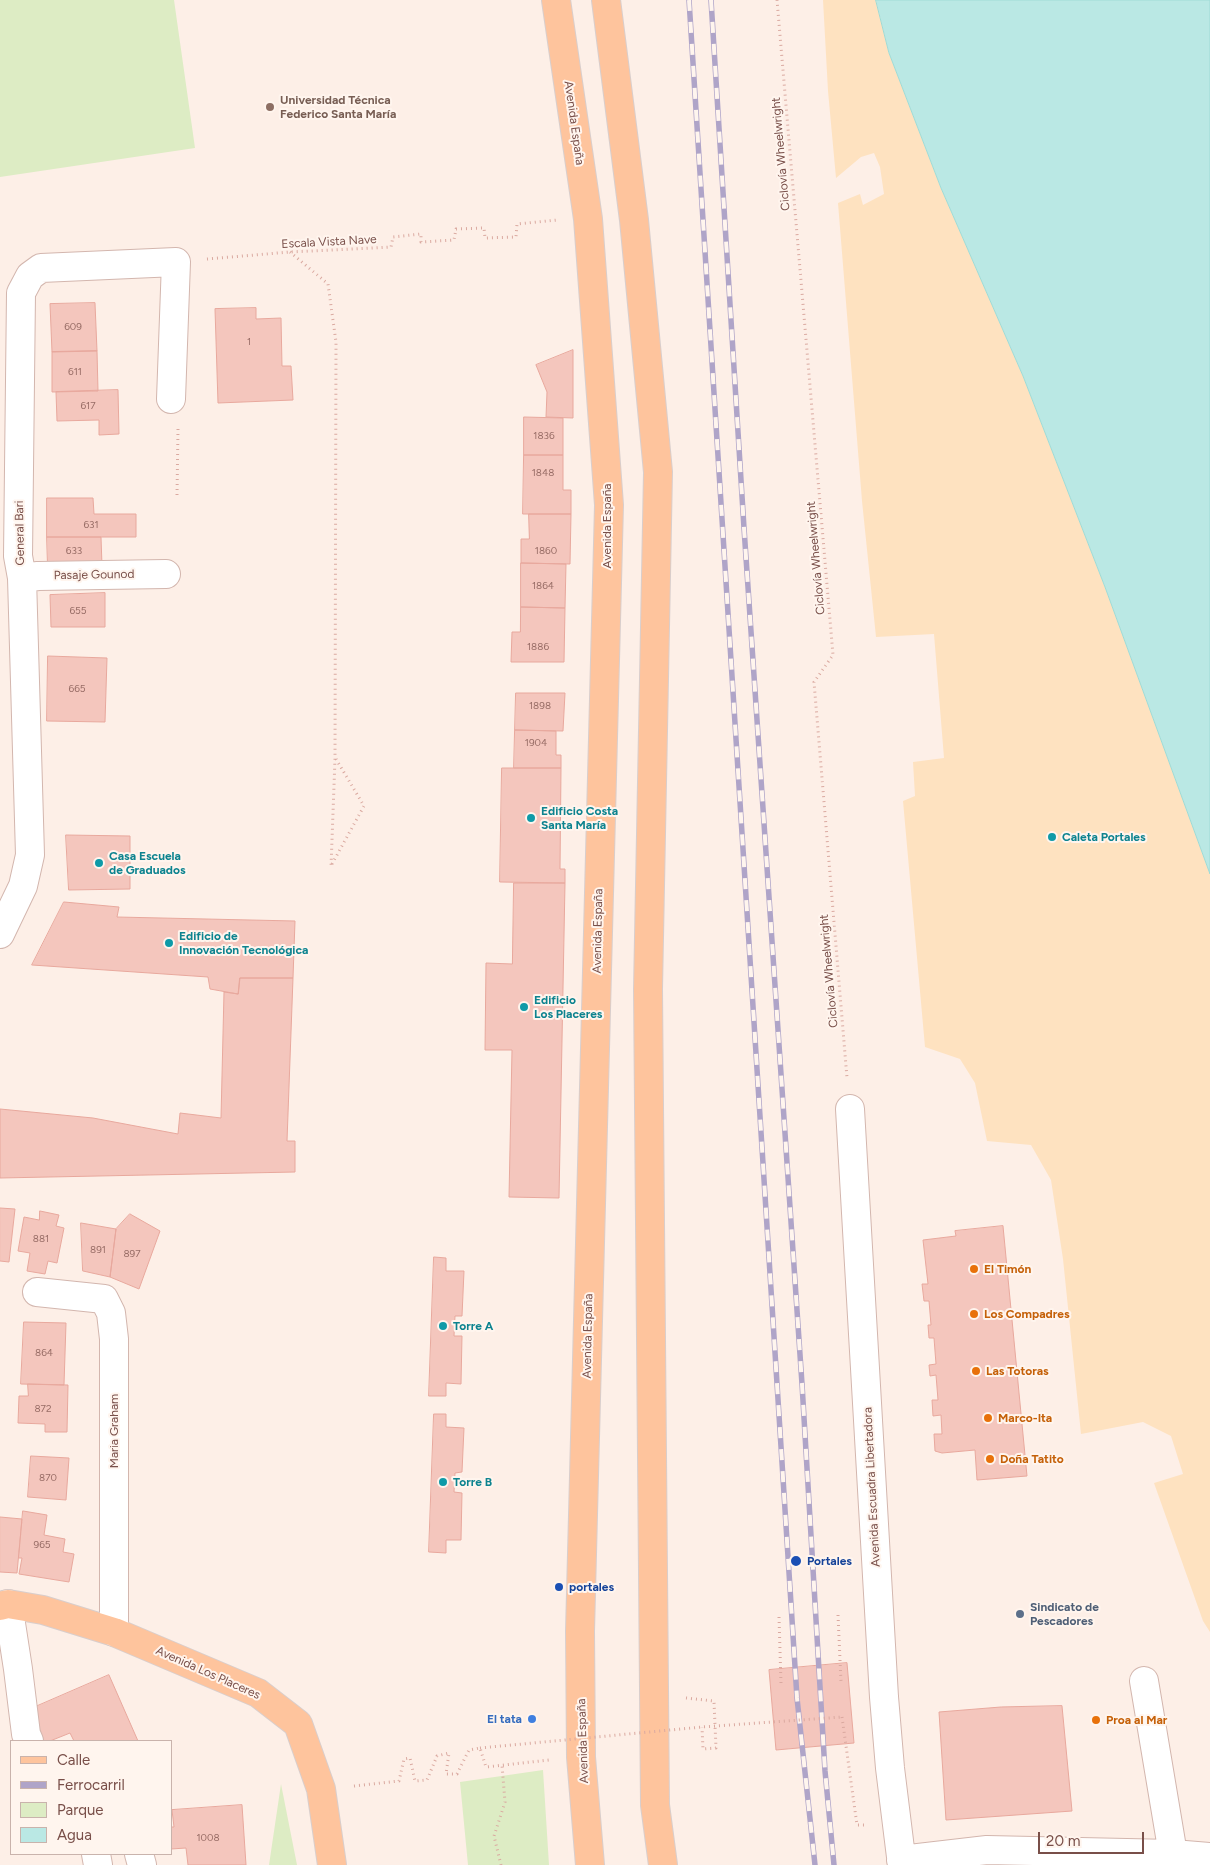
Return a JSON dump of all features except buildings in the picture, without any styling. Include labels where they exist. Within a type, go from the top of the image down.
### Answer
[{"type":"main road","name":"Avenida España","points":[[556,0],[588,219],[609,505],[580,1631],[581,1757],[590,1865]]},
{"type":"main road","points":[[606,0],[634,220],[658,472],[648,988],[655,1805],[663,1865]]},
{"type":"main road","name":"Avenida Los Placeres","points":[[4,1605],[43,1610],[114,1632],[258,1693],[298,1724],[321,1790],[332,1865]]},
{"type":"street","points":[[171,400],[176,262]]},
{"type":"street","name":"General Bari","points":[[0,934],[23,886],[30,855],[13,564],[22,293],[30,276],[40,268],[176,262]]},
{"type":"street","name":"Pasaje Gounod","points":[[13,564],[38,576],[166,574]]},
{"type":"street","name":"Avenida Escuadra Libertadora","points":[[850,1109],[884,1697],[901,1863]]},
{"type":"street","name":"Maria Graham","points":[[37,1292],[104,1300],[111,1313],[114,1339],[114,1632]]},
{"type":"street","points":[[4,1605],[18,1669],[26,1734],[29,1740]]},
{"type":"street","points":[[1144,1681],[1173,1854]]},
{"type":"street","points":[[901,1863],[987,1850],[1173,1854],[1210,1857]]},
{"type":"path","name":"Ciclovía Wheelwright","points":[[777,0],[833,655],[814,682],[850,1109]]},
{"type":"path","name":"Escala Vista Nave","points":[[176,262],[290,252],[391,247],[393,237],[421,234],[421,242],[454,240],[456,229],[484,228],[485,238],[516,236],[517,224],[588,219]]},
{"type":"path","points":[[290,252],[328,284],[336,342],[335,758],[331,866],[364,806],[335,758]]},
{"type":"path","points":[[171,400],[178,427],[177,495]]},
{"type":"path","points":[[838,1616],[841,1682]]},
{"type":"path","points":[[779,1617],[781,1684]]},
{"type":"path","points":[[702,1727],[703,1748],[716,1748],[714,1701]]},
{"type":"path","points":[[321,1790],[399,1782],[404,1759],[410,1758],[415,1781],[427,1780],[437,1756],[448,1754],[446,1774],[457,1774],[469,1750],[480,1748],[702,1727],[842,1717]]},
{"type":"path","points":[[480,1748],[486,1767],[581,1757]]},
{"type":"path","points":[[500,1865],[494,1836],[505,1802],[502,1765]]},
{"type":"green space","points":[[0,0],[174,0],[195,148],[0,177]]},
{"type":"green space","points":[[543,1770],[549,1865],[468,1865],[460,1782]]},
{"type":"green space","points":[[281,1784],[297,1865],[269,1865]]},
{"type":"sand","name":"Caleta Portales","points":[[823,0],[876,0],[889,53],[941,188],[1023,376],[1105,587],[1210,874],[1210,1632],[1203,1621],[1154,1483],[1183,1474],[1171,1436],[1143,1422],[1081,1434],[1063,1259],[1051,1180],[1031,1145],[987,1141],[975,1083],[960,1059],[925,1047],[903,801],[915,796],[913,762],[944,758],[934,634],[876,637],[862,501],[838,203],[860,194],[863,205],[884,194],[880,167],[874,153],[861,157],[836,178],[828,91]]},
{"type":"water","points":[[876,0],[1210,0],[1210,874],[1105,587],[1023,376],[941,188],[889,53]]},
{"type":"railway","points":[[689,0],[797,1698],[815,1865]]},
{"type":"railway","points":[[711,0],[744,528],[802,1384],[825,1771],[834,1865]]},
{"type":"place","name":"Universidad Técnica Federico Santa María","points":[[270,107]]},
{"type":"place","name":"Edificio Costa Santa María","points":[[531,818]]},
{"type":"place","name":"Caleta Portales","points":[[1052,837]]},
{"type":"place","name":"Casa Escuela de Graduados","points":[[99,863]]},
{"type":"place","name":"Edificio de Innovación Tecnológica","points":[[169,943]]},
{"type":"place","name":"Edificio Los Placeres","points":[[524,1007]]},
{"type":"place","name":"El Timón","points":[[974,1269]]},
{"type":"place","name":"Los Compadres","points":[[974,1314]]},
{"type":"place","name":"Torre A","points":[[443,1326]]},
{"type":"place","name":"Las Totoras","points":[[976,1371]]},
{"type":"place","name":"Marco-Ita","points":[[988,1418]]},
{"type":"place","name":"Doña Tatito","points":[[990,1459]]},
{"type":"place","name":"Torre B","points":[[443,1482]]},
{"type":"place","name":"Portales","points":[[796,1561]]},
{"type":"place","name":"portales","points":[[559,1587]]},
{"type":"place","name":"Sindicato de Pescadores","points":[[1020,1614]]},
{"type":"place","name":"El tata","points":[[532,1719]]},
{"type":"place","name":"Proa al Mar","points":[[1096,1720]]}]
